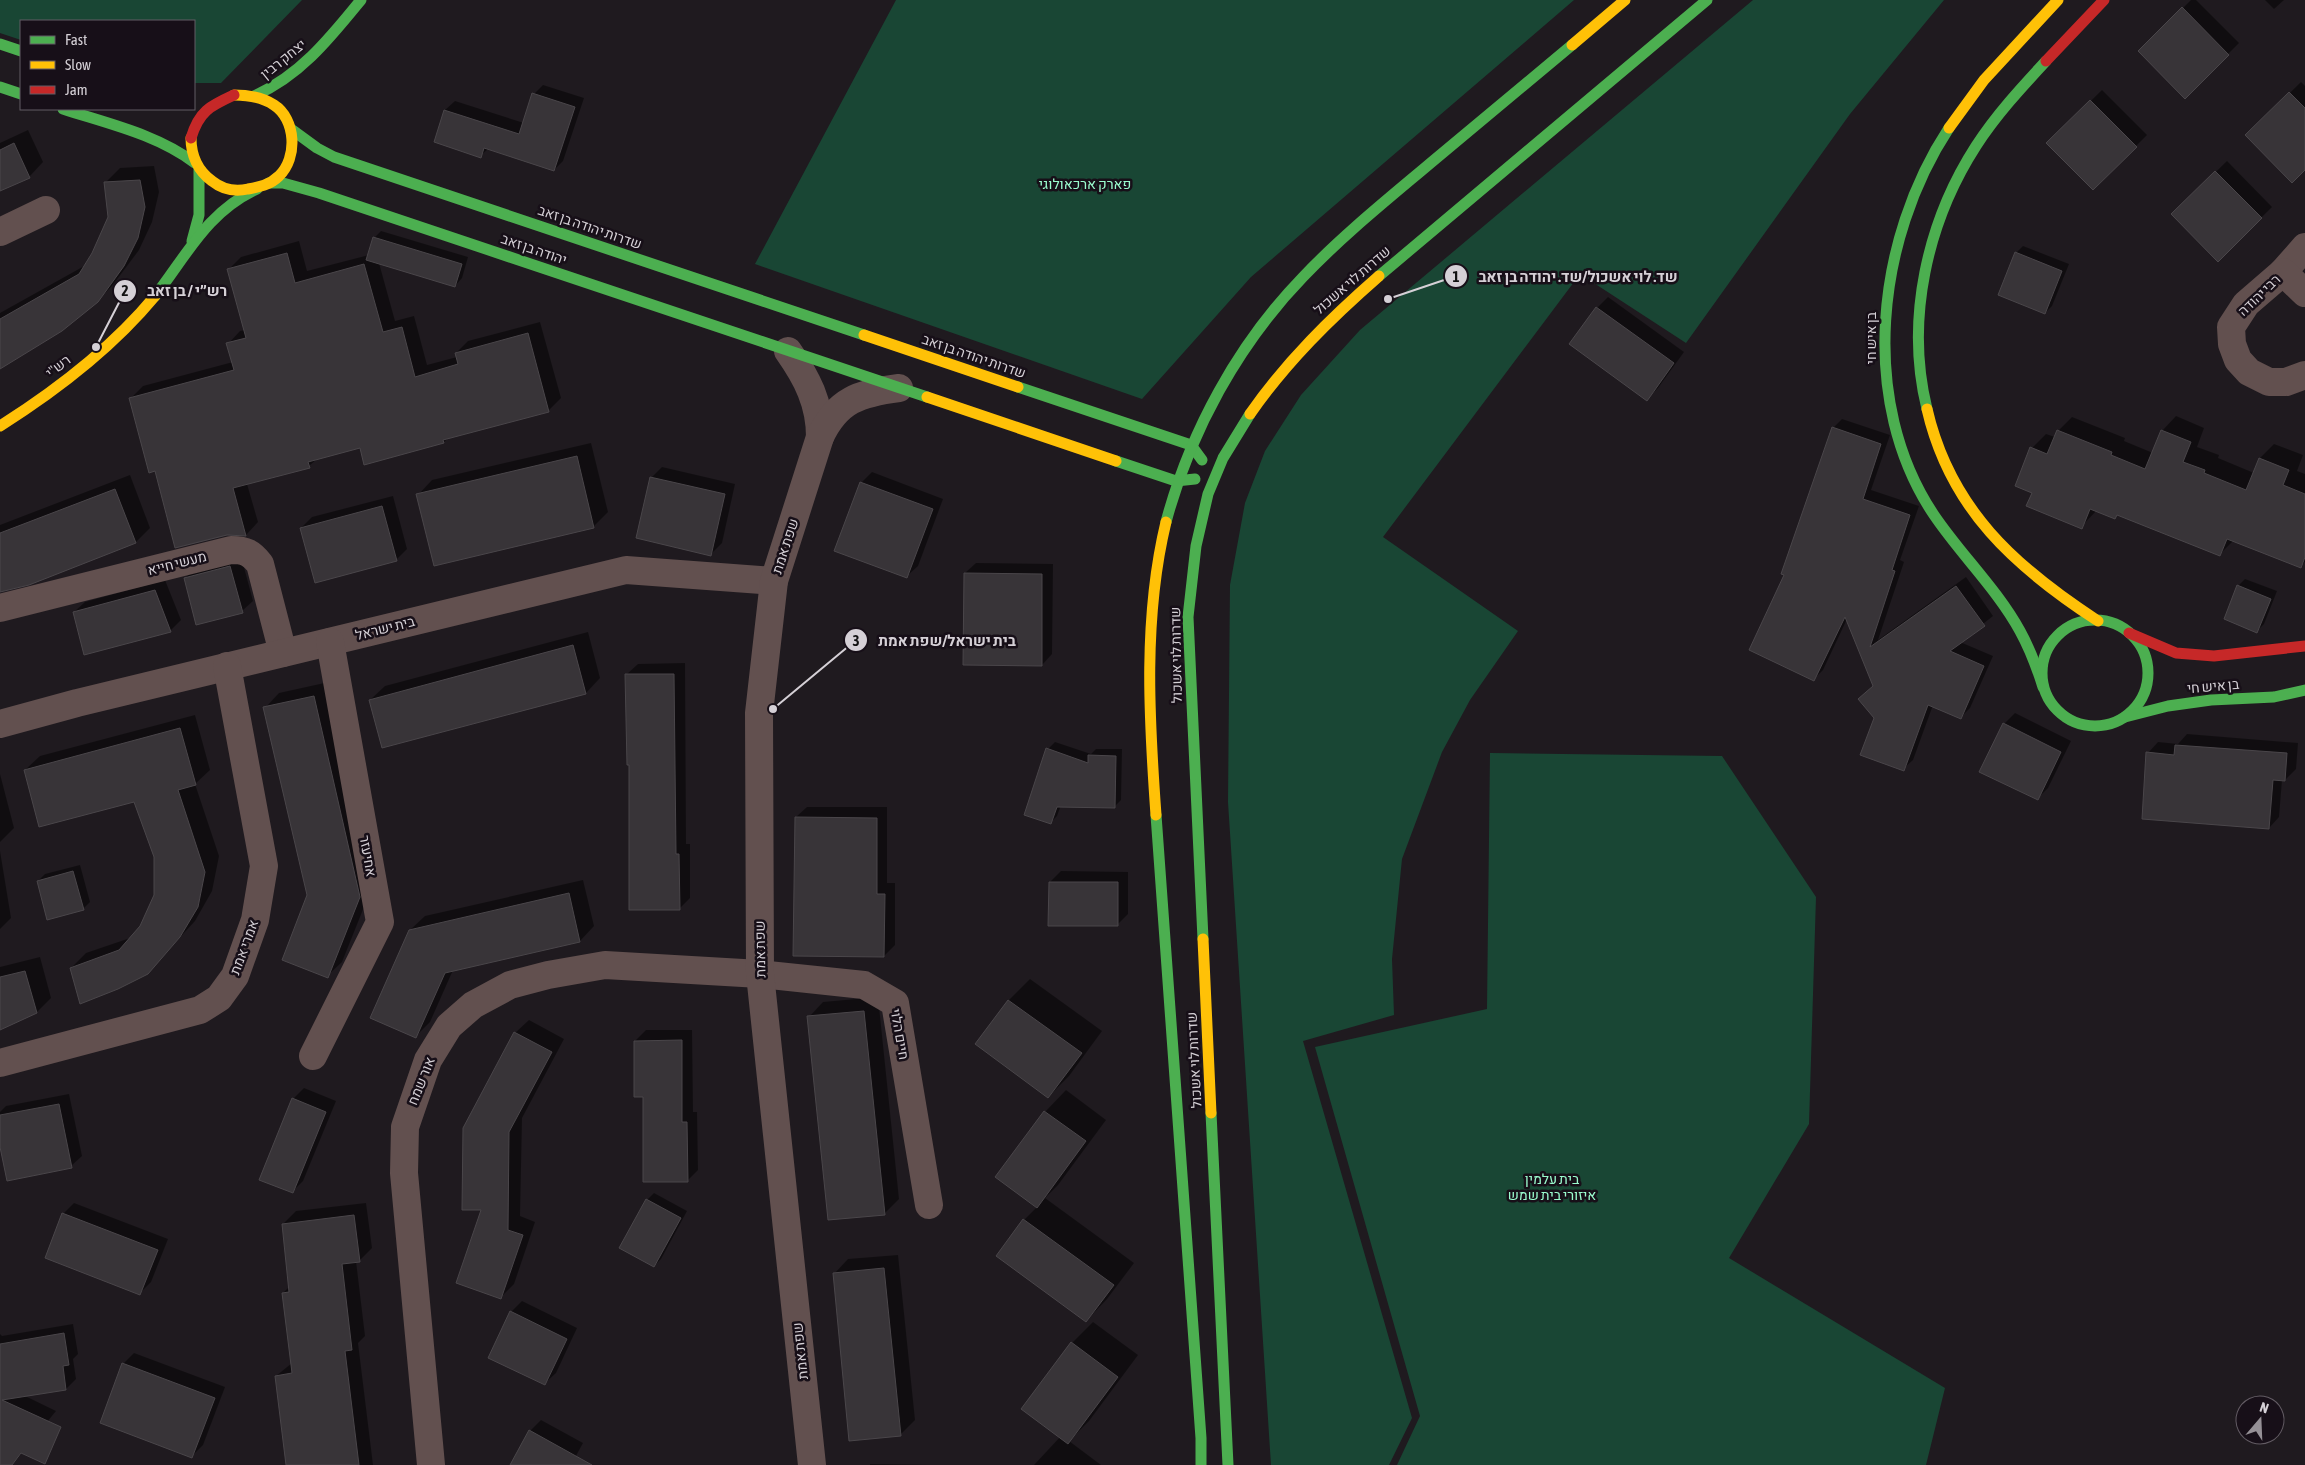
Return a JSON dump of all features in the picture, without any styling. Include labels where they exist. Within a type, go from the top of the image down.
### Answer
[{"type":"main road","name":"יצחק רבין","points":[[302,80],[328,40],[360,0]]},
{"type":"main road","name":"שדרות לוי אשכול","points":[[1201,1465],[1201,1438],[1169,1020],[1155,799],[1151,692],[1152,615],[1157,563],[1176,481],[1191,445],[1237,362],[1290,291],[1316,263],[1341,239],[1625,0]]},
{"type":"main road","name":"שדרות לוי אשכול","points":[[1228,1465],[1188,617],[1192,569],[1200,528],[1214,476],[1255,405],[1277,375],[1316,332],[1384,272],[1707,0]]},
{"type":"main road","name":"בן איש חי","points":[[2043,687],[2033,657],[2016,624],[1981,576],[1948,537],[1923,498],[1905,457],[1895,424],[1886,381],[1884,332],[1888,286],[1898,237],[1912,196],[1933,153],[1961,109],[1999,62],[2058,0]]},
{"type":"main road","points":[[2098,621],[2044,584],[2021,565],[1975,516],[1952,482],[1936,446],[1927,416],[1920,377],[1918,333],[1921,290],[1930,246],[1943,209],[1962,169],[1988,129],[2024,84],[2104,0]]},
{"type":"main road","name":"יצחק רבין","points":[[254,96],[278,85],[328,40]]},
{"type":"main road","points":[[0,44],[20,51]]},
{"type":"main road","points":[[0,87],[20,94]]},
{"type":"main road","points":[[66,110],[164,142],[181,151],[208,180],[230,190],[256,188],[278,178],[290,161],[290,119],[273,103],[254,96],[234,95],[224,98],[205,108],[194,125],[191,141],[197,166]]},
{"type":"main road","points":[[201,99],[224,98]]},
{"type":"main road","name":"שדרות יהודה בן זאב","points":[[290,119],[317,148],[334,157],[1191,445]]},
{"type":"main road","name":"רש\"י","points":[[186,254],[197,230],[200,211],[197,166]]},
{"type":"main road","name":"יהודה בן זאב","points":[[269,183],[284,183],[319,192],[788,351]]},
{"type":"main road","name":"רש\"י","points":[[3,418],[67,379],[115,338],[146,307],[221,211],[256,188]]},
{"type":"main road","points":[[788,351],[1176,481],[1214,476],[1191,445]]},
{"type":"main road","points":[[2129,633],[2140,646],[2146,661],[2148,677],[2145,692],[2136,707],[2124,718],[2109,724],[2093,726],[2076,723],[2062,715],[2050,702],[2043,687],[2042,671],[2045,654],[2054,640],[2066,629],[2081,622],[2098,621],[2114,624],[2129,633],[2176,653],[2214,656],[2305,646]]},
{"type":"main road","name":"בן איש חי","points":[[2124,718],[2168,706],[2211,700],[2274,697],[2305,690]]},
{"type":"street","points":[[0,232],[46,210]]},
{"type":"street","points":[[2283,272],[2305,247]]},
{"type":"street","name":"רבי יהודה","points":[[2305,292],[2283,272],[2246,304],[2231,327],[2232,344],[2238,360],[2249,372],[2269,382],[2286,382],[2305,375]]},
{"type":"street","name":"שפת אמת","points":[[788,351],[812,389],[818,411],[820,438]]},
{"type":"street","name":"שפת אמת","points":[[812,1465],[760,974],[759,713],[774,581],[820,438],[827,422],[839,409],[854,398],[872,392],[899,388]]},
{"type":"street","name":"מעשי חייא","points":[[0,608],[231,550],[244,550],[252,554],[260,564],[283,653]]},
{"type":"street","name":"בית ישראל","points":[[0,724],[227,666],[626,570],[774,581]]},
{"type":"street","name":"אחיעזר","points":[[313,1056],[380,922],[330,642]]},
{"type":"street","name":"אמרי אמת","points":[[0,1064],[200,1010],[219,998],[235,976],[255,920],[264,866],[227,666]]},
{"type":"street","name":"אור שמח","points":[[431,1465],[404,1173],[405,1127],[428,1060],[448,1026],[473,1004],[510,985],[548,975],[605,964],[760,974]]},
{"type":"street","name":"חיים הלוי","points":[[760,974],[864,985],[895,1003],[929,1205]]},
{"type":"green space","points":[[0,0],[302,0],[221,83],[195,83],[195,20],[20,20],[20,40],[0,33]]},
{"type":"green space","name":"פארק ארכאולוגי","points":[[896,0],[1574,0],[1251,277],[1142,399],[755,264]]},
{"type":"green space","points":[[1753,0],[1944,0],[1850,114],[1686,343],[1580,274],[1383,537],[1518,631],[1470,700],[1442,752],[1402,859],[1392,959],[1394,1015],[1303,1041],[1412,1418],[1389,1465],[1271,1465],[1228,802],[1230,585],[1245,503],[1265,451],[1301,395],[1360,330]]},
{"type":"green space","name":"בית עלמין איזורי בית שמש","points":[[1490,753],[1722,756],[1816,897],[1809,1124],[1729,1258],[1945,1388],[1926,1465],[1397,1465],[1420,1416],[1315,1047],[1487,1009]]},
{"type":"building","points":[[2182,7],[2229,55],[2185,99],[2138,51]]},
{"type":"building","points":[[2289,92],[2305,108],[2305,170],[2292,183],[2245,135]]},
{"type":"building","points":[[532,93],[575,107],[554,171],[484,148],[481,158],[434,142],[444,110],[519,134]]},
{"type":"building","points":[[2090,100],[2137,147],[2093,190],[2046,143]]},
{"type":"building","points":[[14,143],[30,178],[0,191],[0,150]]},
{"type":"building","points":[[2215,171],[2262,218],[2218,262],[2171,214]]},
{"type":"building","points":[[140,180],[145,207],[138,238],[124,266],[98,302],[62,331],[0,369],[0,319],[79,274],[92,253],[108,217],[104,182]]},
{"type":"building","points":[[373,237],[462,264],[455,287],[366,260]]},
{"type":"building","points":[[2015,252],[2062,271],[2045,314],[1998,295]]},
{"type":"building","points":[[287,253],[295,283],[364,264],[383,332],[402,327],[415,377],[458,364],[455,353],[528,333],[549,412],[443,440],[444,443],[364,465],[360,448],[308,462],[310,468],[233,488],[246,536],[227,535],[175,548],[155,471],[149,473],[129,398],[234,370],[226,343],[246,338],[227,269]]},
{"type":"building","points":[[1596,307],[1674,363],[1647,401],[1569,344]]},
{"type":"building","points":[[1832,427],[1881,444],[1863,499],[1910,515],[1892,570],[1895,571],[1870,647],[1956,586],[1985,626],[1950,651],[1984,666],[1961,719],[1928,705],[1904,771],[1860,755],[1874,718],[1858,699],[1873,686],[1845,617],[1814,681],[1749,650],[1784,575],[1781,574]]},
{"type":"building","points":[[2057,430],[2112,452],[2111,455],[2145,469],[2161,430],[2191,442],[2183,462],[2205,470],[2204,473],[2246,490],[2259,458],[2289,470],[2283,485],[2305,494],[2305,557],[2301,568],[2227,539],[2220,556],[2117,515],[2115,519],[2090,509],[2082,529],[2026,506],[2032,493],[2015,486],[2030,447],[2047,454]]},
{"type":"building","points":[[577,456],[594,528],[434,566],[416,494]]},
{"type":"building","points":[[650,477],[725,494],[711,556],[636,538]]},
{"type":"building","points":[[860,482],[933,509],[907,578],[834,551]]},
{"type":"building","points":[[115,489],[136,543],[29,585],[0,592],[0,533]]},
{"type":"building","points":[[382,506],[397,561],[315,583],[300,528]]},
{"type":"building","points":[[230,566],[243,613],[196,625],[184,578]]},
{"type":"building","points":[[964,573],[1042,574],[1042,666],[963,665]]},
{"type":"building","points":[[2237,585],[2271,599],[2257,633],[2224,619]]},
{"type":"building","points":[[155,590],[171,632],[84,655],[73,612]]},
{"type":"building","points":[[573,645],[586,694],[382,748],[369,700]]},
{"type":"building","points":[[625,674],[674,674],[676,854],[679,854],[680,910],[629,910],[629,765],[627,765]]},
{"type":"building","points":[[314,696],[360,897],[328,978],[282,960],[307,895],[263,707]]},
{"type":"building","points":[[2003,723],[2061,752],[2038,800],[1979,772]]},
{"type":"building","points":[[180,728],[196,785],[178,790],[205,872],[198,907],[180,937],[148,974],[118,989],[80,1004],[70,968],[119,950],[140,926],[154,895],[154,857],[134,802],[39,827],[24,770]]},
{"type":"building","points":[[2175,745],[2287,753],[2285,781],[2273,780],[2269,829],[2142,819],[2146,752],[2174,755]]},
{"type":"building","points":[[1046,748],[1088,763],[1088,755],[1116,756],[1115,808],[1057,807],[1051,824],[1024,815]]},
{"type":"building","points":[[795,817],[877,818],[877,894],[885,894],[884,957],[793,956]]},
{"type":"building","points":[[73,871],[84,910],[47,920],[37,881]]},
{"type":"building","points":[[1049,882],[1118,882],[1118,926],[1048,926]]},
{"type":"building","points":[[569,893],[580,942],[445,973],[416,1038],[370,1018],[409,930]]},
{"type":"building","points":[[25,971],[37,1013],[0,1030],[0,977]]},
{"type":"building","points":[[1008,1000],[1082,1053],[1048,1098],[975,1044]]},
{"type":"building","points":[[864,1011],[885,1215],[828,1220],[807,1016]]},
{"type":"building","points":[[514,1032],[552,1052],[509,1132],[508,1230],[523,1235],[501,1299],[456,1283],[481,1210],[462,1210],[463,1128]]},
{"type":"building","points":[[682,1040],[682,1122],[687,1122],[688,1182],[643,1182],[643,1097],[634,1097],[634,1041]]},
{"type":"building","points":[[292,1098],[326,1112],[293,1193],[259,1180]]},
{"type":"building","points":[[59,1104],[72,1168],[7,1181],[0,1147],[0,1115]]},
{"type":"building","points":[[1044,1111],[1086,1141],[1037,1208],[995,1177]]},
{"type":"building","points":[[646,1199],[681,1218],[654,1267],[619,1248]]},
{"type":"building","points":[[62,1213],[158,1250],[140,1295],[45,1258]]},
{"type":"building","points":[[354,1215],[360,1262],[342,1264],[352,1350],[345,1351],[359,1465],[286,1465],[275,1376],[292,1373],[282,1293],[289,1292],[282,1224]]},
{"type":"building","points":[[1023,1219],[1114,1285],[1086,1322],[996,1256]]},
{"type":"building","points":[[884,1268],[901,1436],[849,1441],[833,1273]]},
{"type":"building","points":[[510,1311],[567,1339],[545,1385],[488,1358]]},
{"type":"building","points":[[64,1333],[69,1365],[63,1366],[66,1390],[2,1400],[61,1427],[45,1464],[21,1453],[12,1465],[0,1465],[0,1344]]},
{"type":"building","points":[[1071,1342],[1118,1377],[1068,1444],[1021,1409]]},
{"type":"building","points":[[122,1363],[215,1398],[192,1458],[100,1423]]},
{"type":"building","points":[[529,1430],[592,1465],[510,1465]]},
{"type":"traffic: fast","points":[[254,96],[271,88],[300,67],[326,42],[361,0]]},
{"type":"traffic: fast","points":[[1379,276],[1707,0]]},
{"type":"traffic: fast","points":[[0,44],[20,51]]},
{"type":"traffic: fast","points":[[1166,522],[1188,455],[1219,391],[1237,360],[1279,303],[1350,232],[1572,45]]},
{"type":"traffic: fast","points":[[1927,409],[1918,341],[1920,307],[1933,239],[1959,175],[1976,146],[2000,113],[2046,61]]},
{"type":"traffic: fast","points":[[0,87],[20,94]]},
{"type":"traffic: fast","points":[[66,110],[148,137],[164,144],[195,163]]},
{"type":"traffic: fast","points":[[1949,128],[1924,172],[1905,219],[1892,269],[1886,321],[1886,372],[1894,422],[1910,470],[1934,515],[2011,616],[2027,645],[2043,687]]},
{"type":"traffic: fast","points":[[291,129],[317,148],[334,157],[864,335]]},
{"type":"traffic: fast","points":[[192,241],[199,215],[199,169]]},
{"type":"traffic: fast","points":[[269,183],[283,183],[319,193],[927,397]]},
{"type":"traffic: fast","points":[[155,296],[211,222],[224,210],[257,189]]},
{"type":"traffic: fast","points":[[1018,387],[1191,445],[1202,460]]},
{"type":"traffic: fast","points":[[1203,939],[1188,617],[1196,546],[1208,494],[1223,458],[1250,414]]},
{"type":"traffic: fast","points":[[1116,461],[1176,481],[1195,479]]},
{"type":"traffic: fast","points":[[2095,620],[2115,624],[2132,636],[2144,653],[2148,673],[2144,693],[2132,710],[2115,722],[2095,726],[2075,722],[2058,710],[2046,693],[2042,673],[2046,653],[2058,636],[2075,624],[2095,620]]},
{"type":"traffic: fast","points":[[2125,717],[2168,706],[2211,700],[2274,697],[2305,690]]},
{"type":"traffic: fast","points":[[1156,815],[1201,1438],[1201,1465]]},
{"type":"traffic: fast","points":[[1211,1113],[1228,1465]]},
{"type":"traffic: slow","points":[[1572,45],[1625,0]]},
{"type":"traffic: slow","points":[[1949,128],[1984,80],[2058,0]]},
{"type":"traffic: slow","points":[[191,138],[192,150],[199,167],[207,177],[220,186],[234,190],[243,190],[272,182],[279,176],[285,168],[292,149],[292,139],[287,119],[281,111],[265,100],[250,96],[234,95]]},
{"type":"traffic: slow","points":[[1250,414],[1294,358],[1379,276]]},
{"type":"traffic: slow","points":[[0,426],[42,398],[83,367],[121,333],[155,296]]},
{"type":"traffic: slow","points":[[864,335],[1018,387]]},
{"type":"traffic: slow","points":[[927,397],[1116,461]]},
{"type":"traffic: slow","points":[[1927,409],[1938,445],[1952,477],[1969,506],[2013,557],[2098,621]]},
{"type":"traffic: slow","points":[[1156,815],[1151,742],[1151,631],[1154,594],[1166,522]]},
{"type":"traffic: slow","points":[[1203,939],[1211,1113]]},
{"type":"traffic: jam","points":[[2046,61],[2104,0]]},
{"type":"traffic: jam","points":[[191,138],[202,115],[212,106],[234,95]]},
{"type":"traffic: jam","points":[[2129,633],[2176,653],[2214,656],[2305,646]]},
{"type":"place","name":"שד. לוי אשכול/שד. יהודה בן זאב","points":[[1388,299]]},
{"type":"place","name":"רש״י / בן זאב","points":[[96,347]]},
{"type":"place","name":"בית ישראל/שפת אמת","points":[[773,709]]}]
